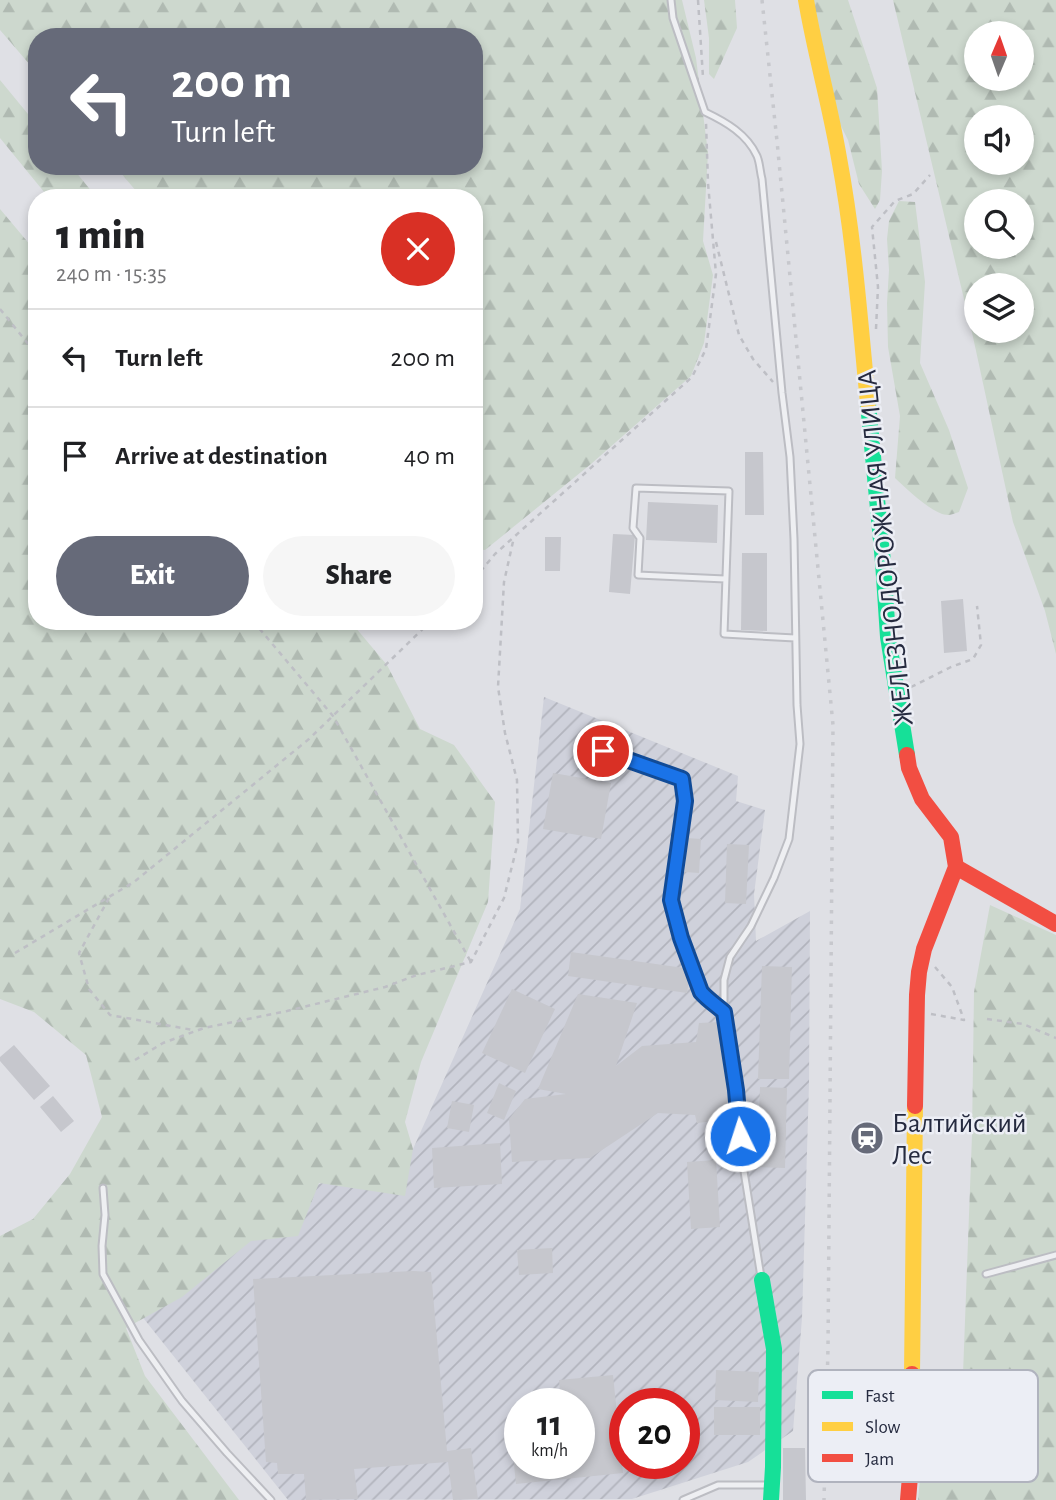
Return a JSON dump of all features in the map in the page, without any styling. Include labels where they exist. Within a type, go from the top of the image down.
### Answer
[{"type":"street","name":"ЖЕЛЕЗНОДОРОЖНАЯ УЛИЦА","points":[[806,0],[839,157],[849,220],[888,637],[909,768],[922,799],[951,838],[956,867]]},
{"type":"street","points":[[913,1370],[916,1011],[924,949],[956,867],[1056,924]]},
{"type":"street","points":[[762,1280],[774,1349],[772,1492]]},
{"type":"street","points":[[908,1500],[910,1482]]},
{"type":"lane","points":[[671,0],[673,18],[705,112],[729,124],[747,141],[757,157],[762,179],[790,457],[800,744],[789,839],[751,926],[730,957],[724,981],[724,1012],[736,1090],[742,1159],[762,1280]]},
{"type":"lane","points":[[725,579],[638,575],[640,538],[633,528],[636,488],[729,491],[724,634],[795,638]]},
{"type":"lane","points":[[603,751],[682,779],[685,801],[671,900],[681,938],[701,992],[724,1012]]},
{"type":"lane","points":[[103,1188],[103,1274],[139,1340],[182,1401],[271,1500]]},
{"type":"lane","points":[[986,1274],[1056,1255]]},
{"type":"lane","points":[[683,1500],[718,1486],[772,1492]]},
{"type":"path","points":[[698,0],[703,77]]},
{"type":"path","points":[[483,568],[495,554],[692,377],[706,349],[716,274],[705,112]]},
{"type":"path","name":"ЖЕЛЕЗНОДОРОЖНАЯ УЛИЦА","points":[[876,329],[878,287],[872,227],[895,201],[914,194],[930,174]]},
{"type":"path","points":[[710,216],[739,335],[753,359],[782,393]]},
{"type":"path","points":[[0,309],[28,344]]},
{"type":"path","points":[[135,1060],[163,1043],[204,1028],[385,987],[417,975],[471,962],[504,898],[518,842],[517,780],[505,733],[498,687],[504,582],[514,537]]},
{"type":"path","name":"ЖЕЛЕЗНОДОРОЖНАЯ УЛИЦА","points":[[911,687],[973,659],[981,645],[978,606]]},
{"type":"path","points":[[260,630],[332,716],[471,962]]},
{"type":"path","points":[[15,953],[134,882],[309,739],[422,630]]},
{"type":"path","points":[[110,895],[79,953],[89,989],[110,1014],[196,1031]]},
{"type":"path","points":[[916,1011],[964,1020],[952,987],[932,964],[924,949]]},
{"type":"path","points":[[987,1020],[1023,1024],[1056,1038]]},
{"type":"shaded area","points":[[544,697],[738,776],[736,801],[765,810],[754,894],[756,941],[810,911],[809,1084],[802,1318],[793,1431],[748,1462],[700,1477],[700,1388],[609,1388],[609,1479],[695,1479],[632,1499],[288,1500],[125,1295],[268,1203],[413,1149],[520,909]]},
{"type":"green space","points":[[0,0],[682,0],[696,58],[708,153],[703,241],[713,275],[704,343],[691,376],[591,464],[483,550],[483,189],[134,189],[123,175],[483,175],[483,28],[28,28],[28,63],[0,30]]},
{"type":"green space","points":[[704,0],[735,0],[737,28],[714,79],[709,74],[709,38]]},
{"type":"green space","points":[[810,0],[848,0],[877,88],[882,171],[880,200],[875,209],[859,184],[848,140],[828,100]]},
{"type":"green space","points":[[893,0],[1056,0],[1056,654],[1045,611],[1013,522],[974,343],[1034,343],[1034,273],[964,273],[964,299]]},
{"type":"green space","points":[[0,80],[28,114],[28,172],[0,138]]},
{"type":"green space","points":[[30,175],[78,175],[90,189],[42,189]]},
{"type":"green space","points":[[899,201],[915,202],[925,282],[920,363],[949,430],[968,488],[959,512],[949,515],[935,511],[895,478],[900,416],[888,347],[887,239],[889,221]]},
{"type":"green space","points":[[0,209],[28,242],[28,630],[358,630],[387,665],[420,729],[454,745],[495,802],[488,902],[421,1062],[405,1122],[413,1149],[405,1196],[319,1183],[298,1236],[251,1241],[182,1297],[126,1328],[145,1376],[239,1500],[0,1500],[0,1236],[33,1219],[70,1174],[102,1117],[86,1055],[34,1012],[0,999]]},
{"type":"green space","points":[[990,905],[1056,935],[1056,1500],[918,1500],[920,1482],[1038,1482],[1038,1370],[963,1370],[972,1135],[974,992]]},
{"type":"building","points":[[745,452],[763,452],[764,515],[745,515]]},
{"type":"building","points":[[648,502],[718,505],[717,543],[646,540]]},
{"type":"building","points":[[613,534],[635,535],[630,594],[609,592]]},
{"type":"building","points":[[545,537],[561,537],[560,571],[545,571]]},
{"type":"building","points":[[742,553],[767,553],[767,631],[741,630]]},
{"type":"building","points":[[963,599],[967,651],[944,653],[941,601]]},
{"type":"building","points":[[553,773],[611,783],[601,839],[543,829]]},
{"type":"building","points":[[687,838],[701,839],[699,873],[685,872]]},
{"type":"building","points":[[727,844],[749,845],[746,904],[725,903]]},
{"type":"building","points":[[571,952],[691,969],[687,993],[568,976]]},
{"type":"building","points":[[762,966],[792,967],[789,1079],[758,1079]]},
{"type":"building","points":[[512,989],[555,1009],[525,1073],[482,1053]]},
{"type":"building","points":[[578,994],[637,1003],[616,1066],[642,1046],[696,1042],[699,1023],[721,1022],[731,1119],[697,1123],[695,1115],[658,1113],[590,1158],[512,1162],[509,1119],[525,1099],[566,1094],[538,1089]]},
{"type":"building","points":[[14,1045],[50,1086],[34,1100],[0,1061],[0,1057]]},
{"type":"building","points":[[499,1083],[516,1091],[504,1120],[487,1113]]},
{"type":"building","points":[[760,1087],[787,1088],[785,1168],[757,1167]]},
{"type":"building","points":[[53,1096],[74,1121],[61,1132],[40,1107]]},
{"type":"building","points":[[452,1101],[474,1105],[469,1132],[447,1128]]},
{"type":"building","points":[[500,1143],[502,1184],[434,1188],[432,1148]]},
{"type":"building","points":[[716,1160],[720,1227],[691,1229],[687,1162]]},
{"type":"building","points":[[552,1248],[553,1273],[519,1275],[517,1250]]},
{"type":"building","points":[[431,1272],[447,1451],[471,1448],[478,1499],[453,1500],[448,1462],[354,1469],[358,1499],[306,1500],[304,1474],[278,1474],[277,1463],[266,1462],[253,1279]]},
{"type":"building","points":[[716,1370],[759,1372],[758,1402],[715,1400]]},
{"type":"building","points":[[613,1375],[614,1388],[609,1388],[609,1474],[595,1476],[595,1388],[560,1388],[559,1380]]},
{"type":"building","points":[[714,1407],[760,1407],[760,1435],[714,1435]]},
{"type":"building","points":[[783,1448],[805,1448],[806,1500],[783,1500]]},
{"type":"building","points":[[515,1479],[565,1479],[516,1484]]},
{"type":"railway","points":[[762,0],[833,725],[827,1370]]},
{"type":"railway","points":[[824,1482],[824,1500]]},
{"type":"traffic: fast","points":[[868,403],[888,637],[907,755]]},
{"type":"traffic: fast","points":[[762,1280],[774,1349],[771,1500]]},
{"type":"traffic: slow","points":[[806,0],[849,219],[868,403]]},
{"type":"traffic: slow","points":[[912,1370],[915,1106]]},
{"type":"traffic: jam","points":[[907,755],[909,768],[922,799],[951,837],[956,867],[924,949],[919,972],[915,1106]]},
{"type":"traffic: jam","points":[[956,867],[1056,924]]},
{"type":"traffic: jam","points":[[908,1500],[910,1482]]},
{"type":"place","name":"Балтийский Лес","points":[[867,1138]]},
{"type":"route","points":[[603,751],[682,779],[685,801],[671,900],[681,938],[701,992],[724,1012],[740,1136]]}]
